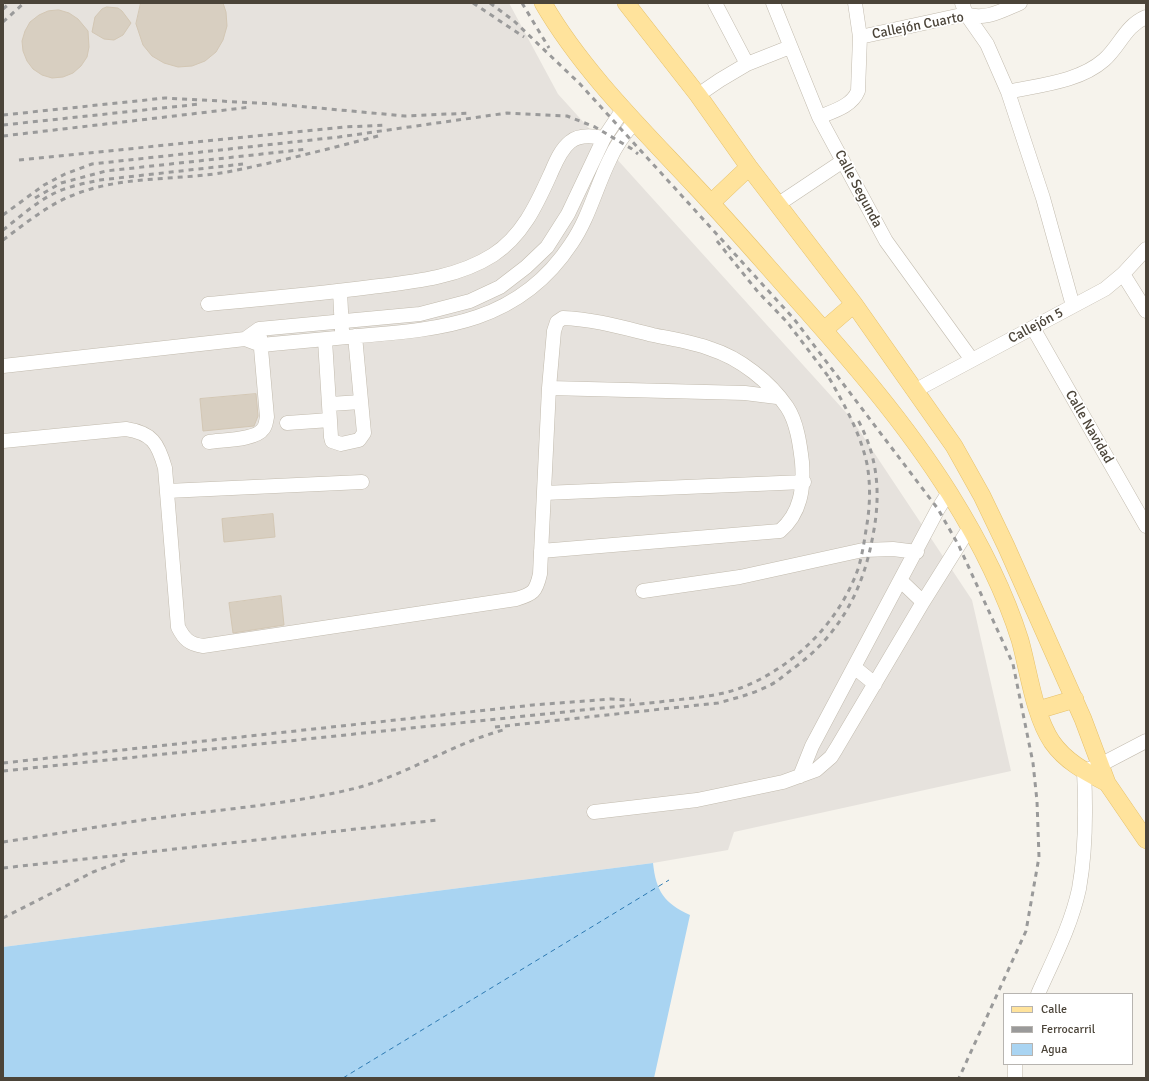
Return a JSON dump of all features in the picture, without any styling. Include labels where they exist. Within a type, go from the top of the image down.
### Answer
[{"type":"main road","points":[[626,3],[698,96],[749,168],[854,304],[954,446],[982,496],[1075,699],[1106,783],[1146,840]]},
{"type":"main road","points":[[550,6],[578,55],[635,121],[711,202],[824,330],[880,397],[919,447],[970,527],[1005,600],[1019,638],[1038,710],[1052,742],[1067,759],[1084,771],[1106,783]]},
{"type":"main road","points":[[711,202],[749,168]]},
{"type":"main road","points":[[824,330],[854,304]]},
{"type":"main road","points":[[1038,710],[1075,699]]},
{"type":"street","points":[[715,3],[747,64]]},
{"type":"street","name":"Calle Segunda","points":[[772,3],[819,117],[886,241],[972,360]]},
{"type":"street","points":[[819,117],[846,105],[855,98],[859,78],[860,37],[855,3]]},
{"type":"street","name":"Callejón Cuarto","points":[[860,37],[964,9],[974,17],[988,16],[1020,3]]},
{"type":"street","points":[[964,9],[987,44],[1008,92],[1043,198],[1073,306]]},
{"type":"street","points":[[1008,92],[1053,82],[1086,72],[1103,61],[1114,50],[1130,26],[1146,17]]},
{"type":"street","points":[[698,96],[720,80],[747,64],[790,47]]},
{"type":"street","points":[[245,339],[259,329],[432,312],[470,301],[500,287],[526,267],[547,247],[568,214],[604,138],[624,108]]},
{"type":"street","points":[[3,366],[245,339],[261,345],[418,330],[454,323],[501,308],[525,294],[548,273],[571,244],[585,219],[609,160],[619,142],[635,121]]},
{"type":"street","points":[[208,304],[340,291],[426,280],[462,270],[492,256],[512,240],[528,219],[562,150],[571,140],[592,135],[604,138]]},
{"type":"street","points":[[777,204],[843,161]]},
{"type":"street","name":"Callejón 5","points":[[916,390],[1104,289],[1123,274],[1146,249]]},
{"type":"street","points":[[1123,274],[1146,311]]},
{"type":"street","points":[[325,340],[332,441],[341,444],[359,440],[364,433],[361,402],[349,337],[341,321],[340,291]]},
{"type":"street","points":[[3,441],[126,429],[141,432],[153,440],[160,452],[165,468],[178,627],[184,638],[192,644],[203,646],[499,602],[531,595],[537,587],[541,551],[549,388],[554,331],[557,322],[564,318],[635,330],[712,349],[741,364],[768,386],[787,408],[795,426],[801,455],[804,482],[796,513],[789,524],[780,531],[541,551]]},
{"type":"street","name":"Calle Navidad","points":[[1033,328],[1146,526]]},
{"type":"street","points":[[209,442],[252,436],[263,430],[267,417],[259,329]]},
{"type":"street","points":[[549,388],[746,393],[777,397]]},
{"type":"street","points":[[330,404],[361,402]]},
{"type":"street","points":[[287,423],[330,420]]},
{"type":"street","points":[[167,491],[362,482]]},
{"type":"street","points":[[544,493],[804,482]]},
{"type":"street","points":[[800,776],[812,746],[917,552],[938,509],[949,492]]},
{"type":"street","points":[[594,812],[697,800],[765,787],[816,770],[830,757],[970,527]]},
{"type":"street","points":[[643,591],[740,577],[863,550],[893,549],[917,552]]},
{"type":"street","points":[[901,581],[923,602]]},
{"type":"street","points":[[854,667],[875,684]]},
{"type":"street","points":[[1038,993],[1061,941],[1078,890],[1083,861],[1086,816],[1084,771],[1100,765],[1146,741]]},
{"type":"street","points":[[812,746],[830,757]]},
{"type":"street","points":[[1015,1065],[1015,1078]]},
{"type":"shaded area","points":[[3,3],[509,3],[558,94],[851,418],[972,600],[1011,771],[734,832],[728,850],[653,863],[3,947]]},
{"type":"water","points":[[653,863],[656,881],[663,895],[674,906],[690,915],[654,1078],[3,1078],[3,947]]},
{"type":"building","points":[[141,3],[223,3],[226,12],[227,26],[223,40],[216,52],[205,61],[192,66],[178,67],[164,63],[152,56],[143,45],[136,24]]},
{"type":"building","points":[[107,7],[118,8],[131,23],[123,35],[114,40],[104,39],[92,32],[95,17],[102,9]]},
{"type":"building","points":[[59,10],[69,13],[78,19],[88,31],[89,47],[87,57],[81,66],[73,73],[63,77],[52,78],[42,75],[33,69],[27,61],[23,51],[22,41],[30,22],[39,15],[48,11]]},
{"type":"building","points":[[256,394],[258,416],[254,426],[203,431],[200,399]]},
{"type":"building","points":[[273,514],[275,537],[224,542],[222,519]]},
{"type":"building","points":[[281,596],[284,625],[233,633],[229,603]]},
{"type":"ferry route","points":[[343,1078],[669,880]]},
{"type":"railway","points":[[3,9],[10,3]]},
{"type":"railway","points":[[3,22],[24,3]]},
{"type":"railway","points":[[473,3],[524,37]]},
{"type":"railway","points":[[490,3],[514,21],[580,84],[794,319],[938,509],[959,546],[1013,664],[1033,763],[1037,801],[1039,857],[1026,931],[959,1078]]},
{"type":"railway","points":[[522,3],[549,48]]},
{"type":"railway","points":[[3,115],[165,98],[275,104],[405,116],[471,113]]},
{"type":"railway","points":[[3,125],[200,104]]},
{"type":"railway","points":[[3,136],[251,107]]},
{"type":"railway","points":[[3,215],[44,185],[65,174],[92,164],[339,137],[507,113],[567,116],[595,127],[638,154]]},
{"type":"railway","points":[[19,160],[344,127],[387,125]]},
{"type":"railway","points":[[3,240],[53,205],[90,189],[128,182],[227,172],[284,160],[378,136]]},
{"type":"railway","points":[[35,198],[61,183],[106,171],[308,149]]},
{"type":"railway","points":[[3,230],[43,200],[57,192],[73,186],[100,180],[243,164]]},
{"type":"railway","points":[[717,241],[758,292],[787,322],[831,380]]},
{"type":"railway","points":[[3,771],[659,702],[716,695],[748,685],[784,665],[815,638],[840,606],[850,588],[858,569],[862,554],[869,505],[869,480],[867,464],[856,429],[828,376]]},
{"type":"railway","points":[[495,727],[718,703],[751,693],[773,684],[807,658],[835,628],[846,612],[863,576],[869,556],[877,505],[876,476],[870,448],[858,420]]},
{"type":"railway","points":[[3,763],[533,705],[611,699],[631,700]]},
{"type":"railway","points":[[3,842],[145,820],[280,803],[348,790],[387,778],[483,736],[503,730]]},
{"type":"railway","points":[[3,868],[438,820]]},
{"type":"railway","points":[[3,918],[93,872],[128,859]]}]
